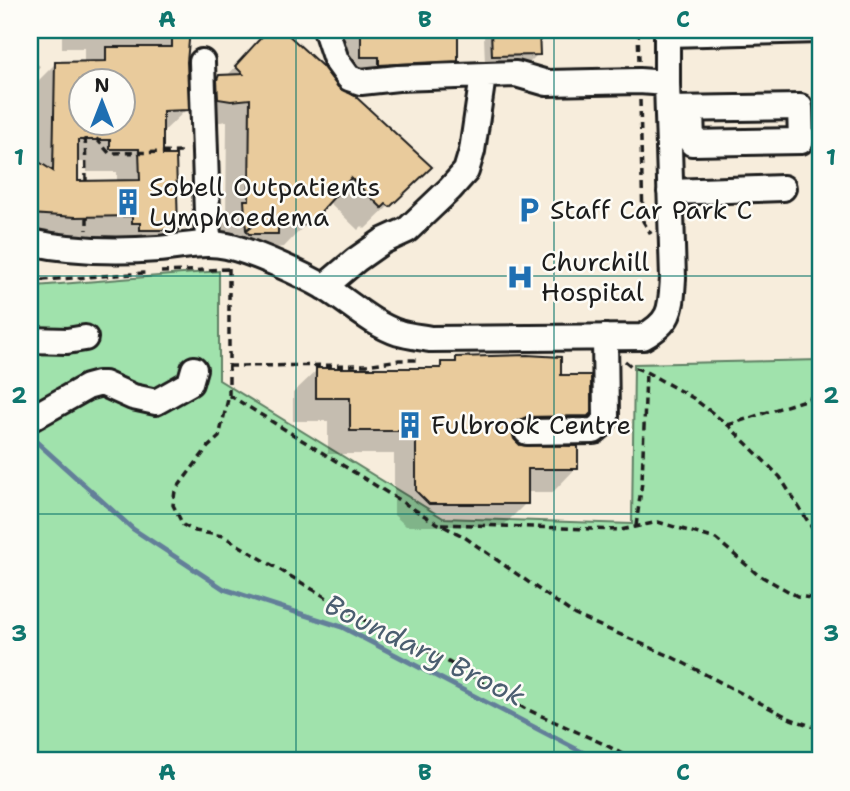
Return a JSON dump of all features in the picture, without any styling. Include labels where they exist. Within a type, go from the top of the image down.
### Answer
[{"type":"street","points":[[326,30],[336,60],[349,79],[361,82],[516,74],[547,83],[667,83]]},
{"type":"street","points":[[30,242],[88,249],[156,249],[208,244],[229,246],[324,287],[365,315],[398,333],[430,339],[612,345],[643,337],[661,327],[671,309],[670,192],[679,109],[667,83],[667,32],[819,30]]},
{"type":"street","points":[[202,62],[208,244]]},
{"type":"street","points":[[324,287],[383,241],[407,230],[466,171],[472,151],[483,76]]},
{"type":"street","points":[[670,192],[783,188]]},
{"type":"street","points":[[30,340],[67,341],[85,338]]},
{"type":"street","points":[[527,432],[594,431],[601,425],[606,416],[612,345]]},
{"type":"street","points":[[30,419],[87,387],[98,384],[156,402],[190,383],[194,369]]},
{"type":"path","points":[[638,30],[643,221],[672,268]]},
{"type":"path","points":[[86,181],[85,126],[109,153],[188,152]]},
{"type":"path","points":[[229,262],[229,395],[219,437],[175,491],[173,505],[183,525],[195,531],[223,536],[391,636],[437,655],[524,708],[635,761]]},
{"type":"path","points":[[30,277],[43,280],[208,268],[229,269]]},
{"type":"path","points":[[612,345],[631,366],[693,398],[728,425],[780,477],[812,528],[820,536]]},
{"type":"path","points":[[636,526],[642,482],[646,372]]},
{"type":"path","points":[[229,395],[463,536],[575,615],[670,656],[791,719],[820,729]]},
{"type":"path","points":[[728,425],[820,395]]},
{"type":"path","points":[[440,524],[621,530],[658,522],[716,539],[757,574],[797,596],[810,598],[820,594]]},
{"type":"shaded area","name":"Churchill Hospital","points":[[30,30],[820,30],[820,360],[634,364],[632,524],[443,518],[219,380],[30,283]]},
{"type":"green space","points":[[219,271],[219,380],[443,518],[632,524],[634,364],[820,360],[820,761],[30,761],[30,283],[36,286]]},
{"type":"building","points":[[172,30],[190,30],[187,62],[189,110],[163,111],[163,155],[176,155],[178,230],[140,230],[140,223],[132,223],[132,216],[30,214],[30,156],[53,171],[55,62],[106,61],[106,47],[172,47]],"holes":[[[78,140],[110,140],[110,149],[139,149],[140,180],[78,181]]]},
{"type":"building","points":[[268,30],[283,30],[322,66],[338,87],[355,96],[432,167],[390,207],[386,204],[382,208],[351,178],[309,225],[278,226],[278,234],[249,234],[246,230],[244,200],[249,200],[250,99],[218,99],[217,80],[219,75],[243,74],[235,66]]},
{"type":"building","points":[[361,30],[458,30],[458,61],[379,65],[379,57],[361,57]]},
{"type":"building","points":[[491,30],[539,30],[540,55],[492,56]]},
{"type":"building","name":"Fulbrook Centre","points":[[456,357],[561,357],[561,375],[591,375],[591,413],[588,416],[526,417],[514,424],[514,439],[520,445],[578,446],[578,469],[528,469],[528,504],[429,504],[416,491],[416,431],[350,431],[350,398],[316,398],[316,368],[441,368],[441,362],[456,362]]},
{"type":"waterway","name":"Boundary Brook","points":[[30,436],[133,529],[224,589],[342,627],[599,761]]},
{"type":"place","name":"Sobell Outpatients Lymphoedema","points":[[128,202]]},
{"type":"place","name":"Staff Car Park C","points":[[529,210]]},
{"type":"place","name":"Churchill Hospital","points":[[520,277]]},
{"type":"place","name":"Fulbrook Centre","points":[[410,425]]}]
